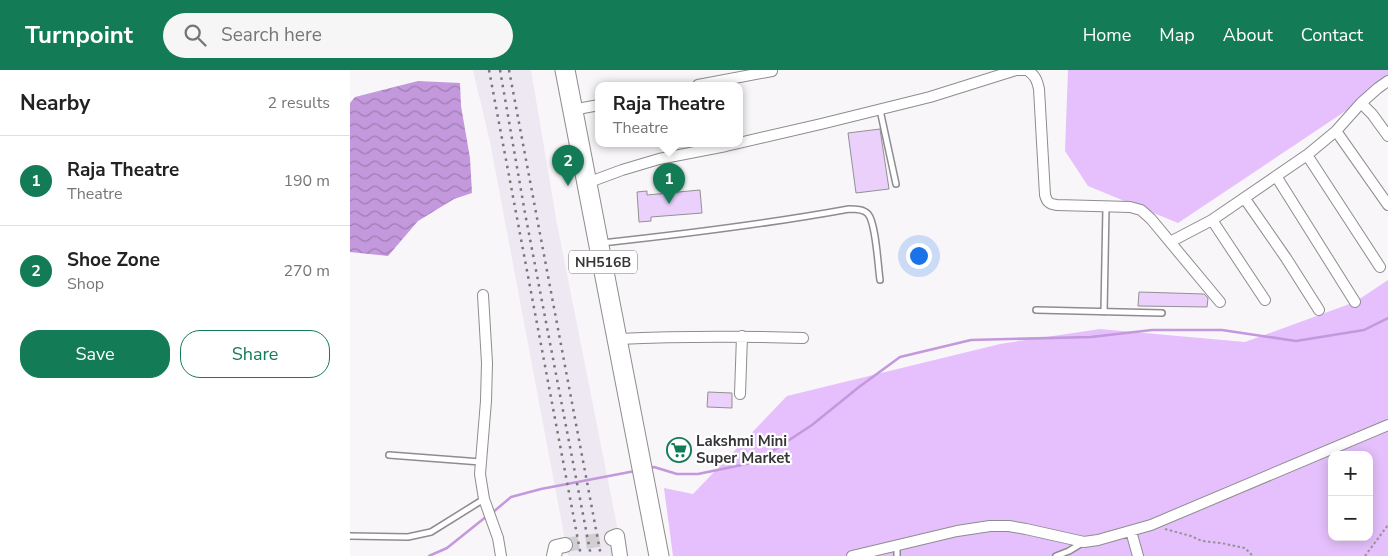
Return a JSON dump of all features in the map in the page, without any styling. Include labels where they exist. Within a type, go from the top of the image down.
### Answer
[{"type":"highway","name":"NH516B","points":[[565,70],[660,556]]},
{"type":"street","points":[[743,142],[930,97],[1016,70],[1027,70],[1034,74],[1039,89],[1045,195],[1047,201],[1056,205],[1130,207],[1141,210],[1152,219],[1220,302]]},
{"type":"street","points":[[714,82],[772,71]]},
{"type":"street","points":[[1170,242],[1212,220],[1307,155],[1336,131],[1361,103],[1388,82]]},
{"type":"street","points":[[1361,103],[1372,114],[1388,136]]},
{"type":"street","points":[[572,110],[595,105]]},
{"type":"street","points":[[1336,131],[1388,205]]},
{"type":"street","points":[[587,183],[659,159],[719,147]]},
{"type":"street","points":[[1307,155],[1380,267]]},
{"type":"street","points":[[1276,176],[1355,302]]},
{"type":"street","points":[[1245,199],[1319,310]]},
{"type":"street","points":[[1212,220],[1265,300]]},
{"type":"street","points":[[483,295],[487,363],[480,474],[485,503],[498,538],[501,556]]},
{"type":"street","points":[[618,339],[668,336],[803,338]]},
{"type":"street","points":[[740,394],[742,336]]},
{"type":"street","points":[[852,556],[957,531],[990,526],[1009,526],[1084,542],[1098,540],[1151,525],[1388,425]]},
{"type":"street","points":[[1131,531],[1138,556]]},
{"type":"street","points":[[612,538],[617,536],[620,556]]},
{"type":"street","points":[[554,556],[556,547],[565,545]]},
{"type":"lane","points":[[880,110],[896,184]]},
{"type":"lane","points":[[1104,312],[1106,207]]},
{"type":"lane","points":[[599,244],[695,233],[859,209],[868,213],[873,224],[880,280]]},
{"type":"lane","points":[[1036,310],[1162,312]]},
{"type":"lane","points":[[389,455],[481,462]]},
{"type":"lane","points":[[350,536],[408,537],[431,532],[485,503]]},
{"type":"lane","points":[[1056,556],[1069,552],[1084,542]]},
{"type":"lane","points":[[897,545],[897,556]]},
{"type":"path","points":[[1151,525],[1202,541],[1221,542],[1245,548],[1253,556]]},
{"type":"path","points":[[1365,556],[1388,525]]},
{"type":"shaded area","points":[[473,70],[531,70],[557,224],[623,556],[568,556],[490,142]]},
{"type":"shaded area","points":[[1068,70],[1388,70],[1388,79],[1371,94],[1178,223],[1088,186],[1065,151]]},
{"type":"shaded area","points":[[1388,280],[1388,556],[673,556],[664,488],[693,494],[787,396],[1000,344],[1100,329],[1245,342],[1355,302]]},
{"type":"water","points":[[418,81],[460,83],[461,106],[470,158],[472,193],[454,199],[418,221],[388,256],[350,252],[350,103],[355,97]]},
{"type":"building","points":[[880,129],[889,189],[856,193],[848,133]]},
{"type":"building","points":[[700,190],[702,213],[651,217],[651,221],[639,222],[637,192],[647,191],[647,195]]},
{"type":"building","points":[[1139,292],[1204,294],[1208,298],[1207,307],[1138,306]]},
{"type":"building","points":[[708,392],[732,393],[732,408],[707,407]]},
{"type":"waterway","points":[[648,468],[654,467],[677,474],[698,474],[756,462],[812,425],[900,357],[971,340],[1091,337],[1152,330],[1222,330],[1296,341],[1364,330],[1388,318]]},
{"type":"waterway","points":[[492,513],[511,497],[541,489],[635,471]]},
{"type":"waterway","points":[[429,556],[447,548],[487,516]]},
{"type":"tunnel","points":[[565,545],[612,538]]},
{"type":"railway","points":[[489,70],[581,556]]},
{"type":"railway","points":[[500,70],[525,213],[591,556]]},
{"type":"railway","points":[[509,70],[601,556]]},
{"type":"place","name":"Shoe Zone","points":[[568,186]]},
{"type":"place","name":"Raja Theatre","points":[[669,204]]},
{"type":"place","name":"Lakshmi Mini Super Market","points":[[679,450]]}]
